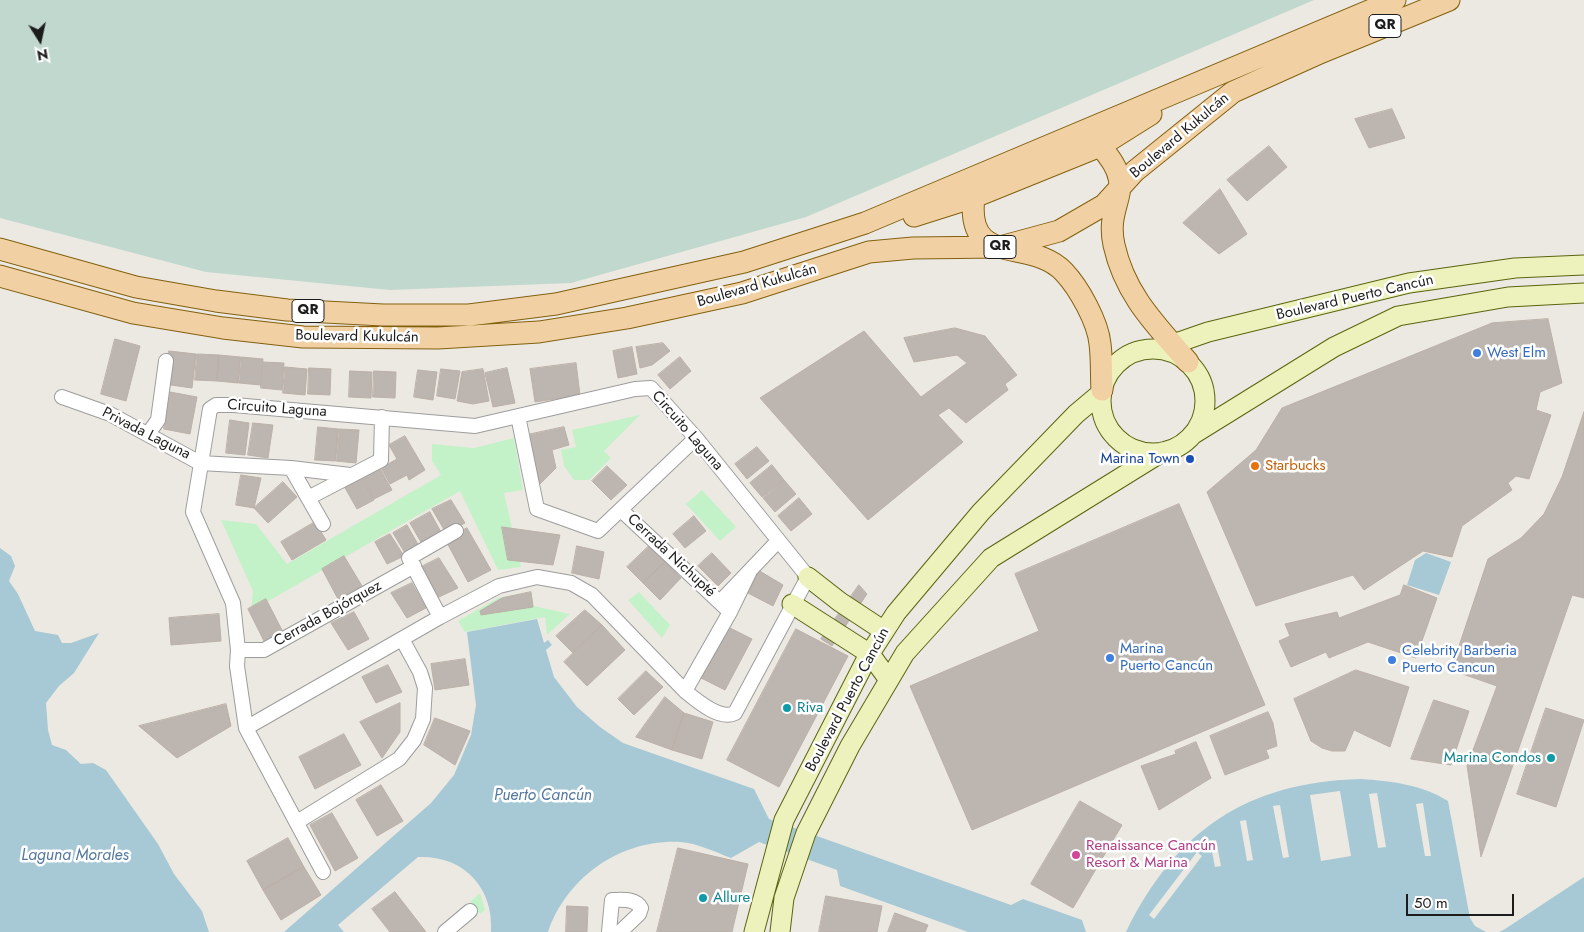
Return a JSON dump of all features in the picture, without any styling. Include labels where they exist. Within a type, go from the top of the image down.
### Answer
[{"type":"main road","name":"Boulevard Kukulcán","points":[[0,249],[76,272],[136,287],[216,301],[287,310],[469,315],[556,304],[744,262],[865,223],[1395,0]]},
{"type":"main road","name":"Boulevard Kukulcán","points":[[0,276],[133,313],[223,328],[303,337],[438,338],[539,332],[627,318],[742,293],[869,252],[913,248],[1000,247],[1043,237],[1075,223],[1104,205],[1135,171],[1233,92],[1322,52],[1449,0]]},
{"type":"main road","points":[[865,223],[897,222],[974,197],[1100,146],[1155,112],[1178,91]]},
{"type":"main road","points":[[1100,146],[1115,162],[1121,187],[1112,236],[1124,277],[1166,347],[1188,362]]},
{"type":"main road","points":[[974,197],[972,216],[977,233],[986,242],[1049,260],[1064,272],[1085,302],[1100,342],[1102,391]]},
{"type":"street","name":"Boulevard Puerto Cancún","points":[[1166,347],[1208,332],[1409,283],[1515,268],[1584,265]]},
{"type":"street","name":"Boulevard Puerto Cancún","points":[[1192,435],[1334,347],[1398,316],[1508,297],[1584,293]]},
{"type":"street","points":[[1166,347],[1141,350],[1127,356],[1116,364],[1107,376],[1102,391],[1101,409],[1106,424],[1116,438],[1129,448],[1145,452],[1162,452],[1178,446],[1192,435],[1201,422],[1205,406],[1204,390],[1198,375],[1188,362]]},
{"type":"street","points":[[148,434],[158,420],[166,361]]},
{"type":"street","name":"Circuito Laguna","points":[[323,872],[246,728],[237,666],[238,650],[233,603],[193,512],[208,416],[210,409],[216,405],[475,426],[635,389],[651,388],[696,438],[808,577]]},
{"type":"street","name":"Boulevard Puerto Cancún","points":[[754,932],[784,820],[870,654],[884,631],[928,573],[981,512],[1070,419],[1102,391]]},
{"type":"street","name":"Privada Laguna","points":[[62,397],[110,414],[200,463]]},
{"type":"street","name":"Cerrada Nichupté","points":[[518,416],[536,509],[598,530],[696,438]]},
{"type":"street","points":[[308,498],[381,460],[382,417]]},
{"type":"street","name":"Boulevard Puerto Cancún","points":[[780,932],[784,898],[806,832],[822,797],[905,653],[991,558],[1162,452]]},
{"type":"street","points":[[200,463],[290,468],[350,475]]},
{"type":"street","points":[[290,468],[323,524]]},
{"type":"street","name":"Cerrada Nichupté","points":[[621,510],[725,607]]},
{"type":"street","name":"Cerrada Bojórquez","points":[[238,650],[264,650],[414,566],[410,558],[456,531]]},
{"type":"street","name":"Cerrada Nichupté","points":[[685,691],[725,607],[749,573],[778,541]]},
{"type":"street","points":[[414,566],[440,617]]},
{"type":"street","points":[[246,728],[440,617],[499,586],[537,578],[571,583],[592,594],[685,691],[696,700],[724,715],[730,716],[735,713],[808,577],[840,602],[884,631]]},
{"type":"street","points":[[792,604],[870,654],[889,680]]},
{"type":"street","points":[[297,822],[399,759],[414,740],[423,720],[424,688],[420,672],[402,639]]},
{"type":"street","points":[[609,932],[612,900],[633,901],[641,908],[639,914],[620,932]]},
{"type":"street","points":[[445,932],[470,911]]},
{"type":"green space","points":[[0,0],[1314,0],[806,217],[571,283],[390,290],[206,272],[0,218]]},
{"type":"green space","points":[[640,415],[604,451],[611,458],[589,480],[574,480],[564,466],[561,450],[576,447],[572,430]]},
{"type":"green space","points":[[514,438],[523,490],[504,493],[521,567],[498,570],[460,491],[251,611],[253,591],[221,520],[256,524],[287,564],[441,475],[432,461],[432,444],[474,448]]},
{"type":"green space","points":[[702,490],[736,527],[720,541],[686,504]]},
{"type":"green space","points":[[531,592],[534,606],[570,614],[547,635],[545,617],[465,632],[458,621],[498,598]]},
{"type":"green space","points":[[639,592],[670,625],[662,638],[628,600]]},
{"type":"green space","points":[[480,893],[485,910],[480,914],[470,902]]},
{"type":"water","name":"Laguna Morales","points":[[0,548],[11,556],[15,566],[9,581],[18,594],[35,631],[58,635],[62,643],[71,643],[99,633],[74,673],[59,686],[46,703],[48,730],[52,745],[66,750],[81,764],[93,763],[106,770],[158,844],[174,874],[202,911],[209,932],[0,932]]},
{"type":"water","points":[[1426,553],[1451,562],[1439,595],[1407,585],[1415,560]]},
{"type":"water","name":"Puerto Cancún","points":[[537,619],[544,643],[548,640],[552,645],[546,650],[554,677],[577,707],[600,727],[623,743],[754,789],[769,819],[1011,905],[1023,899],[1082,920],[1086,932],[968,932],[840,886],[837,870],[759,842],[731,858],[699,846],[680,842],[658,843],[637,847],[599,865],[568,894],[548,932],[491,932],[491,916],[487,901],[481,888],[472,877],[462,868],[449,862],[434,858],[418,857],[338,925],[344,932],[284,932],[431,803],[454,775],[471,735],[476,705],[467,632]]},
{"type":"water","points":[[1361,779],[1384,781],[1417,788],[1448,801],[1470,918],[1475,926],[1486,932],[1126,932],[1146,896],[1168,865],[1192,840],[1220,818],[1250,802],[1283,790],[1320,782]]},
{"type":"water","points":[[1584,877],[1584,932],[1499,932],[1505,929]]},
{"type":"pier","points":[[1340,791],[1351,856],[1321,861],[1310,795]]},
{"type":"pier","points":[[1377,793],[1386,847],[1378,848],[1369,794]]},
{"type":"pier","points":[[1423,803],[1431,856],[1425,856],[1416,804]]},
{"type":"pier","points":[[1280,805],[1289,857],[1283,858],[1273,806]]},
{"type":"pier","points":[[1246,820],[1253,860],[1247,861],[1240,821]]},
{"type":"pier","points":[[1216,840],[1221,866],[1215,867],[1210,841]]},
{"type":"pier","points":[[1197,852],[1202,856],[1154,919],[1149,915]]},
{"type":"building","points":[[1392,109],[1405,138],[1369,148],[1355,119]]},
{"type":"building","points":[[1269,146],[1287,167],[1247,201],[1227,180]]},
{"type":"building","points":[[1220,189],[1247,234],[1219,254],[1183,223]]},
{"type":"building","points":[[1548,319],[1562,383],[1540,392],[1536,410],[1551,415],[1529,479],[1516,476],[1508,483],[1512,490],[1462,526],[1452,557],[1423,551],[1364,590],[1353,575],[1256,606],[1207,492],[1256,450],[1282,408],[1492,323]]},
{"type":"building","points":[[955,328],[985,336],[1017,375],[1005,384],[1008,390],[966,423],[949,408],[938,415],[963,442],[868,520],[760,398],[864,331],[921,397],[967,363],[957,355],[914,362],[904,338]]},
{"type":"building","points":[[115,339],[140,346],[126,401],[101,394]]},
{"type":"building","points":[[663,343],[670,351],[652,365],[640,368],[636,347]]},
{"type":"building","points":[[632,347],[637,374],[618,378],[613,351]]},
{"type":"building","points":[[169,351],[196,354],[192,388],[164,384]]},
{"type":"building","points":[[197,354],[219,355],[217,381],[195,380]]},
{"type":"building","points":[[219,355],[240,357],[238,383],[217,381]]},
{"type":"building","points":[[241,357],[263,359],[261,385],[239,383]]},
{"type":"building","points":[[680,357],[691,371],[670,389],[658,375]]},
{"type":"building","points":[[263,362],[284,363],[282,390],[261,388]]},
{"type":"building","points":[[576,363],[580,395],[535,402],[530,369]]},
{"type":"building","points":[[285,367],[307,369],[305,395],[283,393]]},
{"type":"building","points":[[309,368],[331,369],[330,395],[308,394]]},
{"type":"building","points":[[507,368],[515,403],[493,407],[485,373]]},
{"type":"building","points":[[441,369],[460,371],[455,399],[437,396]]},
{"type":"building","points":[[483,369],[489,401],[473,404],[457,401],[462,372]]},
{"type":"building","points":[[418,370],[437,372],[433,400],[414,397]]},
{"type":"building","points":[[350,371],[372,372],[371,398],[349,397]]},
{"type":"building","points":[[374,371],[396,372],[395,398],[373,397]]},
{"type":"building","points":[[170,392],[197,397],[190,434],[164,429]]},
{"type":"building","points":[[1584,412],[1584,598],[1572,595],[1481,857],[1467,766],[1497,686],[1451,670],[1488,559],[1521,538],[1544,514],[1562,477]]},
{"type":"building","points":[[230,420],[249,423],[245,455],[226,453]]},
{"type":"building","points":[[253,423],[273,425],[268,458],[248,455]]},
{"type":"building","points":[[318,427],[338,429],[335,461],[315,460]]},
{"type":"building","points":[[564,427],[569,445],[552,450],[556,468],[537,487],[527,435]]},
{"type":"building","points":[[339,429],[359,430],[356,463],[336,461]]},
{"type":"building","points":[[405,436],[425,470],[409,480],[407,475],[390,484],[381,468],[397,459],[389,445]]},
{"type":"building","points":[[757,447],[769,461],[747,479],[735,464]]},
{"type":"building","points":[[772,465],[784,480],[762,497],[750,483]]},
{"type":"building","points":[[607,466],[627,485],[611,500],[592,481]]},
{"type":"building","points":[[379,467],[392,490],[374,499],[362,477]]},
{"type":"building","points":[[241,475],[261,478],[254,508],[236,505]]},
{"type":"building","points":[[361,477],[374,500],[357,509],[344,486]]},
{"type":"building","points":[[784,480],[796,494],[775,512],[763,498]]},
{"type":"building","points":[[283,482],[297,497],[268,523],[254,508]]},
{"type":"building","points":[[799,498],[812,514],[791,531],[778,516]]},
{"type":"building","points":[[451,500],[465,523],[446,533],[432,509]]},
{"type":"building","name":"Marina Puerto Cancún","points":[[1179,504],[1265,705],[972,830],[910,686],[1039,631],[1015,574]]},
{"type":"building","points":[[430,512],[442,534],[422,544],[410,523]]},
{"type":"building","points":[[694,516],[706,531],[685,548],[673,534]]},
{"type":"building","points":[[315,522],[326,540],[292,560],[281,542]]},
{"type":"building","points":[[407,525],[419,546],[405,553],[393,533]]},
{"type":"building","points":[[502,527],[560,535],[553,565],[508,560]]},
{"type":"building","points":[[467,528],[491,570],[468,582],[446,541]]},
{"type":"building","points":[[390,534],[404,556],[387,564],[375,542]]},
{"type":"building","points":[[577,546],[604,552],[599,579],[572,573]]},
{"type":"building","points":[[649,546],[665,562],[643,583],[627,567]]},
{"type":"building","points":[[712,553],[731,573],[718,586],[698,566]]},
{"type":"building","points":[[344,556],[362,586],[338,599],[322,569]]},
{"type":"building","points":[[439,558],[458,588],[439,597],[421,567]]},
{"type":"building","points":[[665,562],[681,578],[660,600],[643,583]]},
{"type":"building","points":[[758,570],[783,585],[773,606],[746,592]]},
{"type":"building","points":[[412,583],[426,608],[407,618],[391,593]]},
{"type":"building","points":[[859,585],[867,594],[832,646],[821,639]]},
{"type":"building","points":[[1404,585],[1437,598],[1416,658],[1368,642],[1329,658],[1326,652],[1291,667],[1279,641],[1290,636],[1285,624],[1337,612],[1339,618],[1400,595]]},
{"type":"building","points":[[531,592],[533,607],[481,615],[480,611],[502,598]]},
{"type":"building","points":[[266,599],[283,632],[264,641],[248,609]]},
{"type":"building","points":[[585,610],[602,625],[573,653],[556,636]]},
{"type":"building","points":[[354,612],[369,639],[348,650],[331,623]]},
{"type":"building","points":[[219,614],[221,641],[171,645],[169,618]]},
{"type":"building","points":[[602,625],[625,650],[587,686],[564,662]]},
{"type":"building","points":[[726,626],[752,639],[725,690],[699,677]]},
{"type":"building","name":"Riva","points":[[796,629],[848,656],[779,787],[727,760]]},
{"type":"building","points":[[465,659],[469,685],[435,690],[431,664]]},
{"type":"building","points":[[388,665],[402,692],[376,703],[362,677]]},
{"type":"building","points":[[1356,670],[1409,687],[1390,747],[1354,730],[1345,751],[1332,751],[1322,748],[1311,741],[1294,699]]},
{"type":"building","points":[[646,671],[663,687],[634,715],[618,699]]},
{"type":"building","points":[[665,697],[684,713],[672,750],[636,737]]},
{"type":"building","points":[[1434,700],[1469,711],[1451,765],[1411,759]]},
{"type":"building","points":[[400,703],[400,732],[382,758],[360,722]]},
{"type":"building","points":[[226,704],[231,726],[177,758],[139,726]]},
{"type":"building","name":"Marina Condos","points":[[1546,708],[1584,720],[1556,807],[1517,794]]},
{"type":"building","points":[[1268,712],[1273,723],[1277,746],[1266,750],[1269,758],[1225,775],[1210,736]]},
{"type":"building","points":[[684,713],[713,722],[702,759],[672,750]]},
{"type":"building","points":[[435,718],[470,731],[455,765],[424,745]]},
{"type":"building","points":[[344,734],[361,765],[315,789],[299,757]]},
{"type":"building","points":[[1196,742],[1211,778],[1159,810],[1141,766],[1176,754],[1175,751]]},
{"type":"building","points":[[381,785],[403,821],[377,836],[356,800]]},
{"type":"building","name":"Renaissance Cancún Resort & Marina","points":[[1080,801],[1122,825],[1073,908],[1031,884]]},
{"type":"building","points":[[332,813],[358,858],[335,871],[310,825]]},
{"type":"building","points":[[288,838],[304,867],[263,890],[247,861]]},
{"type":"building","name":"Allure","points":[[678,848],[748,864],[732,932],[657,932]]},
{"type":"building","points":[[304,867],[321,895],[281,920],[263,890]]},
{"type":"building","points":[[395,892],[426,932],[390,932],[372,909]]},
{"type":"building","points":[[826,896],[882,906],[877,932],[819,932]]},
{"type":"building","points":[[567,906],[588,907],[587,932],[566,932]]},
{"type":"building","points":[[895,913],[928,925],[925,932],[888,932]]},
{"type":"place","name":"West Elm","points":[[1477,353]]},
{"type":"place","name":"Marina Town","points":[[1190,459]]},
{"type":"place","name":"Starbucks","points":[[1255,466]]},
{"type":"place","name":"Marina Puerto Cancún","points":[[1110,658]]},
{"type":"place","name":"Celebrity Barberia Puerto Cancun","points":[[1392,660]]},
{"type":"place","name":"Riva","points":[[787,708]]},
{"type":"place","name":"Marina Condos","points":[[1551,758]]},
{"type":"place","name":"Renaissance Cancún Resort & Marina","points":[[1076,855]]},
{"type":"place","name":"Allure","points":[[703,898]]}]
